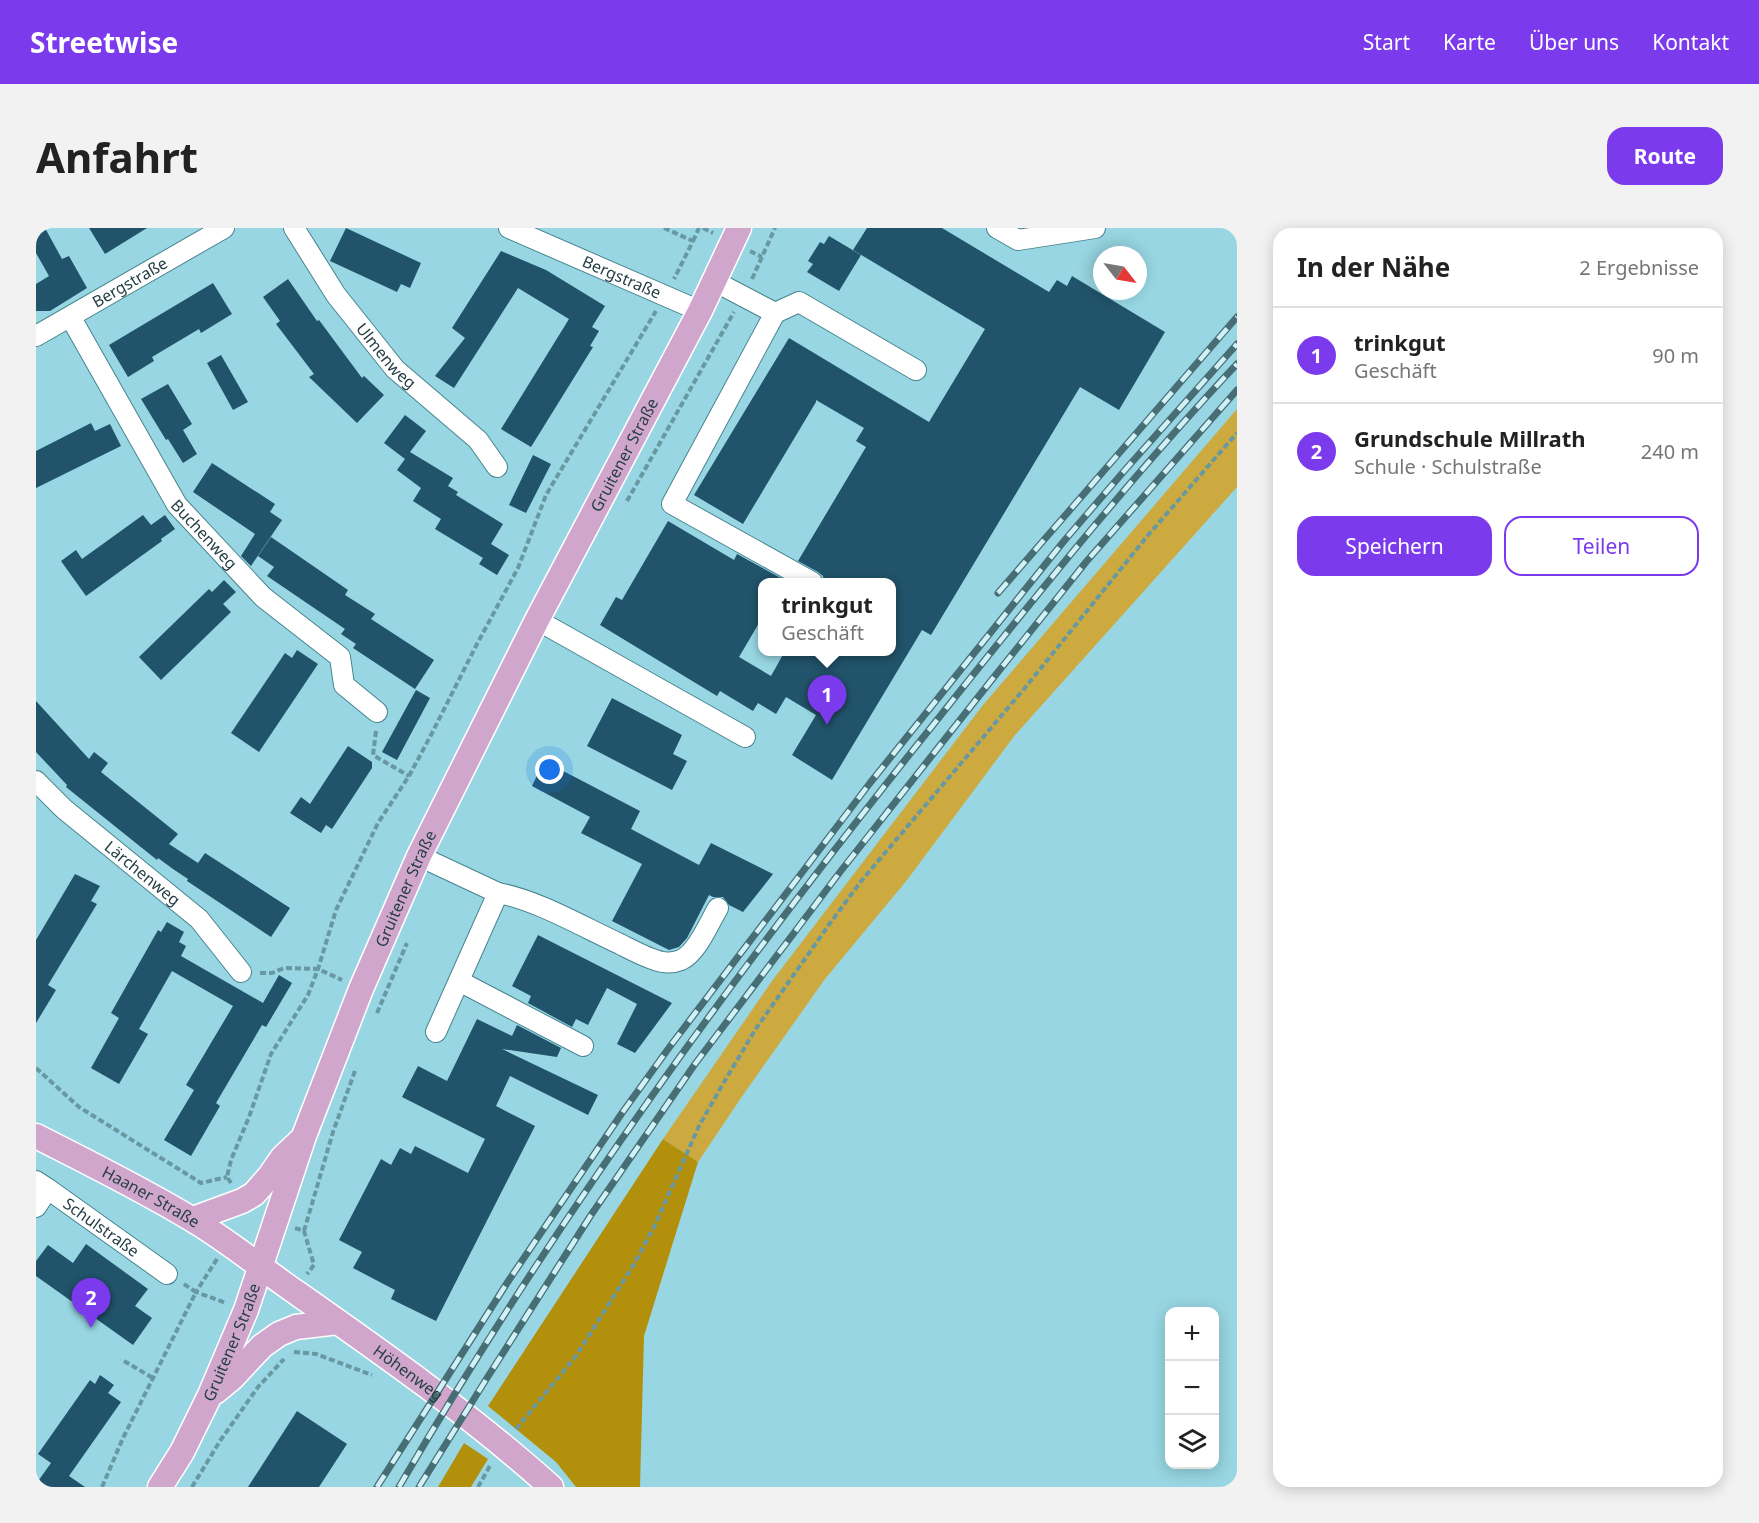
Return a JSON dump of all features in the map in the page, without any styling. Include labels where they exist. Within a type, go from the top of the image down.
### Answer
[{"type":"main road","name":"Gruitener Straße","points":[[160,1487],[182,1452],[210,1395],[246,1310],[304,1136],[361,989],[419,856],[537,620],[700,311],[739,228]]},
{"type":"main road","name":"Haaner Straße","points":[[36,1136],[134,1186],[228,1242],[261,1267]]},
{"type":"main road","points":[[192,1220],[242,1201],[254,1194],[283,1157],[304,1136]]},
{"type":"main road","name":"Höhenweg","points":[[261,1267],[417,1378],[551,1487]]},
{"type":"main road","points":[[210,1395],[232,1378],[262,1346],[279,1334],[296,1327],[338,1322]]},
{"type":"street","name":"Bergstraße","points":[[36,336],[224,228]]},
{"type":"street","name":"Ulmenweg","points":[[294,228],[336,295],[395,369],[478,440],[497,466]]},
{"type":"street","name":"Bergstraße","points":[[509,228],[700,311]]},
{"type":"street","points":[[997,228],[1018,240],[1095,228]]},
{"type":"street","points":[[714,281],[775,314]]},
{"type":"street","points":[[805,578],[672,504],[775,314],[799,302],[916,370]]},
{"type":"street","name":"Buchenweg","points":[[70,318],[177,505],[263,597],[340,657],[344,685],[377,712]]},
{"type":"street","points":[[537,620],[745,737]]},
{"type":"street","name":"Lärchenweg","points":[[36,781],[64,809],[200,919],[241,972]]},
{"type":"street","points":[[419,856],[498,893],[522,898],[662,962],[675,962],[688,955],[696,946],[718,908]]},
{"type":"street","points":[[436,1032],[498,893]]},
{"type":"street","points":[[459,981],[583,1046]]},
{"type":"street","points":[[36,1207],[42,1185]]},
{"type":"street","name":"Schulstraße","points":[[42,1185],[167,1274]]},
{"type":"path","points":[[664,228],[693,241]]},
{"type":"path","points":[[242,1201],[227,1177],[231,1160],[271,1054],[308,995],[336,910],[378,823],[409,776],[518,568],[546,495],[665,295],[699,228]]},
{"type":"path","points":[[623,508],[743,296],[775,228]]},
{"type":"path","points":[[478,1487],[502,1445],[576,1356],[634,1264],[655,1225],[699,1126],[720,1089],[756,1030],[828,926],[862,880],[1024,689],[1149,534],[1237,433]]},
{"type":"path","points":[[377,712],[373,755],[409,776]]},
{"type":"path","points":[[377,1014],[409,940]]},
{"type":"path","points":[[241,972],[272,973],[284,968],[318,969]]},
{"type":"path","points":[[304,1231],[333,1132],[356,1067]]},
{"type":"path","points":[[36,1068],[79,1107],[201,1183],[227,1177]]},
{"type":"path","points":[[102,1487],[123,1438],[196,1292],[167,1274]]},
{"type":"path","points":[[192,1487],[258,1387],[290,1352],[279,1334]]},
{"type":"path","points":[[124,1361],[153,1378]]},
{"type":"shaded area","points":[[1237,409],[1237,487],[1015,735],[907,880],[825,979],[698,1162],[663,1139],[772,981],[983,705]]},
{"type":"shaded area","points":[[663,1139],[698,1162],[644,1336],[640,1487],[576,1487],[556,1462],[488,1406]]},
{"type":"shaded area","points":[[464,1443],[488,1459],[471,1487],[438,1487]]},
{"type":"building","points":[[36,228],[45,228],[62,259],[69,256],[87,288],[50,311],[36,311],[36,284],[49,276],[36,253]]},
{"type":"building","points":[[89,228],[147,228],[105,254]]},
{"type":"building","points":[[346,228],[421,263],[410,288],[401,284],[397,292],[330,261]]},
{"type":"building","points":[[867,228],[942,228],[1049,292],[1057,280],[1067,286],[1072,276],[1093,289],[1093,300],[1112,300],[1165,332],[1119,410],[1080,387],[931,635],[922,630],[832,780],[792,755],[816,715],[786,697],[776,714],[758,703],[753,711],[720,691],[717,696],[600,625],[616,597],[622,600],[668,521],[734,560],[737,554],[781,578],[758,578],[758,625],[739,657],[771,676],[782,656],[896,656],[896,578],[823,578],[818,572],[798,561],[866,447],[856,441],[864,428],[816,400],[743,524],[694,495],[789,338],[929,422],[985,329],[853,250]]},
{"type":"building","points":[[829,236],[861,255],[839,291],[807,272],[813,264],[808,261],[820,242],[824,244]]},
{"type":"building","points":[[501,251],[546,270],[605,306],[592,327],[599,331],[590,346],[593,347],[531,447],[501,429],[569,319],[518,288],[454,388],[435,376],[465,338],[452,328]]},
{"type":"building","points":[[288,279],[317,321],[319,320],[362,378],[364,376],[384,395],[357,423],[309,377],[314,374],[276,324],[280,321],[263,297]]},
{"type":"building","points":[[213,283],[232,314],[201,333],[199,329],[152,357],[154,361],[128,377],[109,345]]},
{"type":"building","points":[[221,355],[248,402],[233,410],[207,363]]},
{"type":"building","points":[[168,384],[192,424],[183,430],[197,454],[183,463],[141,399]]},
{"type":"building","points":[[405,415],[426,431],[410,452],[453,478],[448,486],[458,492],[456,495],[503,524],[491,544],[509,555],[497,575],[479,564],[483,558],[435,529],[441,519],[413,501],[421,488],[397,470],[405,459],[384,443]]},
{"type":"building","points":[[91,423],[95,431],[110,424],[121,446],[36,488],[36,451]]},
{"type":"building","points":[[533,455],[551,464],[526,513],[509,505]]},
{"type":"building","points":[[212,463],[275,504],[270,512],[282,520],[251,566],[241,556],[255,534],[193,492]]},
{"type":"building","points":[[143,515],[151,525],[165,515],[175,529],[86,596],[61,561],[76,550],[82,559]]},
{"type":"building","points":[[271,537],[348,590],[345,595],[375,614],[371,619],[434,660],[415,689],[353,648],[356,644],[341,634],[345,629],[267,576],[274,567],[258,556]]},
{"type":"building","points":[[224,580],[236,592],[223,604],[231,612],[161,680],[139,657],[209,589],[212,592]]},
{"type":"building","points":[[297,650],[318,664],[259,752],[231,733],[285,653],[292,658]]},
{"type":"building","points":[[416,690],[430,698],[397,760],[382,752]]},
{"type":"building","points":[[612,698],[682,735],[673,754],[687,761],[672,790],[587,746]]},
{"type":"building","points":[[36,701],[89,759],[94,752],[108,763],[101,772],[178,834],[169,844],[198,863],[205,853],[290,908],[271,937],[187,881],[188,879],[158,858],[157,860],[66,787],[67,785],[36,752]]},
{"type":"building","points":[[348,746],[372,762],[372,768],[332,829],[326,825],[321,833],[290,813],[301,797],[310,804]]},
{"type":"building","points":[[544,761],[640,811],[631,829],[699,865],[711,843],[773,874],[743,912],[729,905],[723,897],[709,895],[687,938],[679,947],[669,950],[612,921],[642,864],[581,833],[590,817],[532,786]]},
{"type":"building","points":[[75,874],[100,886],[91,901],[97,904],[48,985],[56,990],[36,1023],[36,940]]},
{"type":"building","points":[[167,922],[184,932],[179,942],[186,946],[181,956],[263,1003],[279,975],[292,983],[266,1027],[262,1025],[216,1103],[220,1106],[191,1156],[164,1140],[194,1090],[186,1085],[233,1006],[172,971],[139,1029],[148,1034],[119,1084],[91,1068],[119,1018],[111,1013],[158,930],[161,932]]},
{"type":"building","points":[[538,935],[672,1003],[635,1053],[617,1044],[637,1004],[607,988],[588,1025],[576,1019],[572,1027],[528,1003],[531,996],[512,986]]},
{"type":"building","points":[[477,1019],[512,1036],[517,1025],[561,1048],[557,1057],[502,1049],[598,1095],[588,1115],[510,1076],[496,1106],[535,1126],[436,1321],[391,1299],[395,1290],[353,1268],[362,1252],[339,1240],[381,1159],[391,1165],[400,1148],[411,1154],[415,1146],[468,1173],[485,1139],[402,1097],[418,1066],[447,1081]]},
{"type":"building","points":[[86,1244],[148,1289],[135,1306],[152,1318],[133,1345],[36,1276],[36,1261],[48,1245],[73,1263]]},
{"type":"building","points":[[100,1375],[114,1385],[108,1393],[121,1402],[69,1476],[85,1487],[36,1487],[51,1463],[38,1454],[90,1380],[95,1384]]},
{"type":"building","points":[[297,1411],[347,1444],[319,1487],[248,1487]]},
{"type":"railway","points":[[998,593],[1237,317]]},
{"type":"railway","points":[[377,1487],[509,1280],[671,1045],[870,783],[1064,541],[1237,344]]},
{"type":"railway","points":[[399,1487],[459,1387],[585,1192],[652,1096],[790,908],[1044,587],[1119,496],[1237,364]]},
{"type":"railway","points":[[419,1487],[591,1215],[695,1064],[840,872],[1086,562],[1237,390]]},
{"type":"place","name":"trinkgut","points":[[827,725]]},
{"type":"place","name":"Grundschule Millrath","points":[[91,1328]]}]
